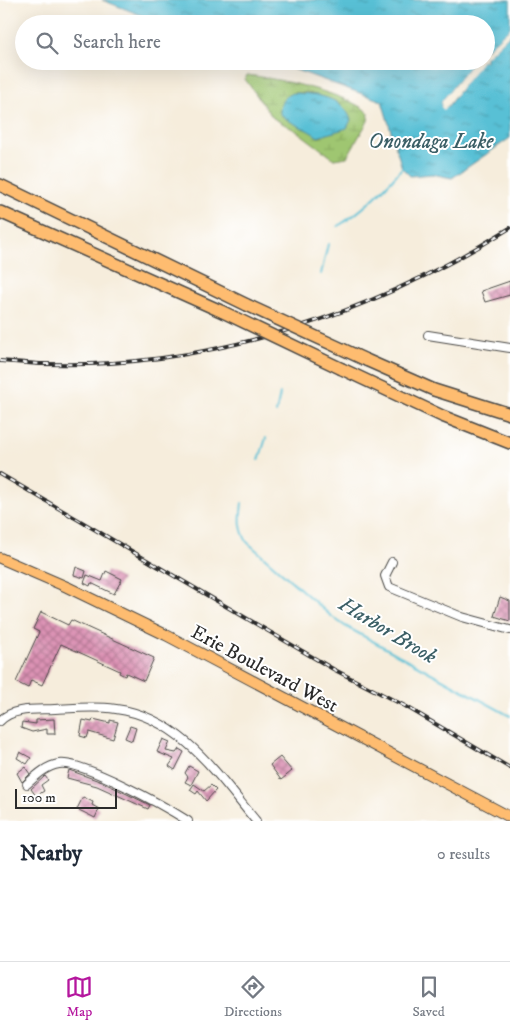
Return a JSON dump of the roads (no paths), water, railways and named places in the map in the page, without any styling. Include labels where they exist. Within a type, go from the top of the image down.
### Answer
[{"type":"highway","points":[[0,185],[247,305],[366,360],[434,390],[488,408],[510,413]]},
{"type":"highway","points":[[1,213],[223,312],[442,416],[510,443]]},
{"type":"main road","name":"Erie Boulevard West","points":[[0,558],[67,587],[166,635],[510,817]]},
{"type":"street","points":[[428,335],[510,348]]},
{"type":"street","points":[[392,562],[386,576],[389,587],[462,617],[510,630]]},
{"type":"street","points":[[2,716],[19,711],[96,707],[131,712],[165,727],[184,739],[201,755],[256,821]]},
{"type":"street","points":[[26,784],[48,768],[60,764],[74,766],[142,794],[188,821]]},
{"type":"water","points":[[102,0],[510,0],[510,28],[495,42],[495,15],[141,15]]},
{"type":"water","name":"Onondaga Lake","points":[[510,34],[510,138],[452,178],[432,174],[410,176],[402,168],[382,101],[296,70],[467,70],[442,101],[441,107],[448,106],[474,70],[495,70],[495,48]]},
{"type":"water","points":[[293,93],[319,95],[335,101],[342,106],[351,120],[347,128],[318,137],[289,121],[280,114],[280,106],[286,97]]},
{"type":"waterway","name":"Harbor Brook","points":[[338,226],[373,200],[402,168]]},
{"type":"waterway","name":"Harbor Brook","points":[[321,274],[328,244]]},
{"type":"waterway","name":"Harbor Brook","points":[[276,413],[280,394]]},
{"type":"waterway","name":"Harbor Brook","points":[[259,460],[266,438]]},
{"type":"waterway","name":"Harbor Brook","points":[[242,503],[241,523],[247,542],[331,616],[345,626],[510,716]]},
{"type":"railway","points":[[0,361],[67,364],[134,361],[200,352],[266,336],[330,316],[392,291],[452,261],[510,228]]},
{"type":"railway","points":[[0,474],[333,669],[405,706],[510,768]]}]
